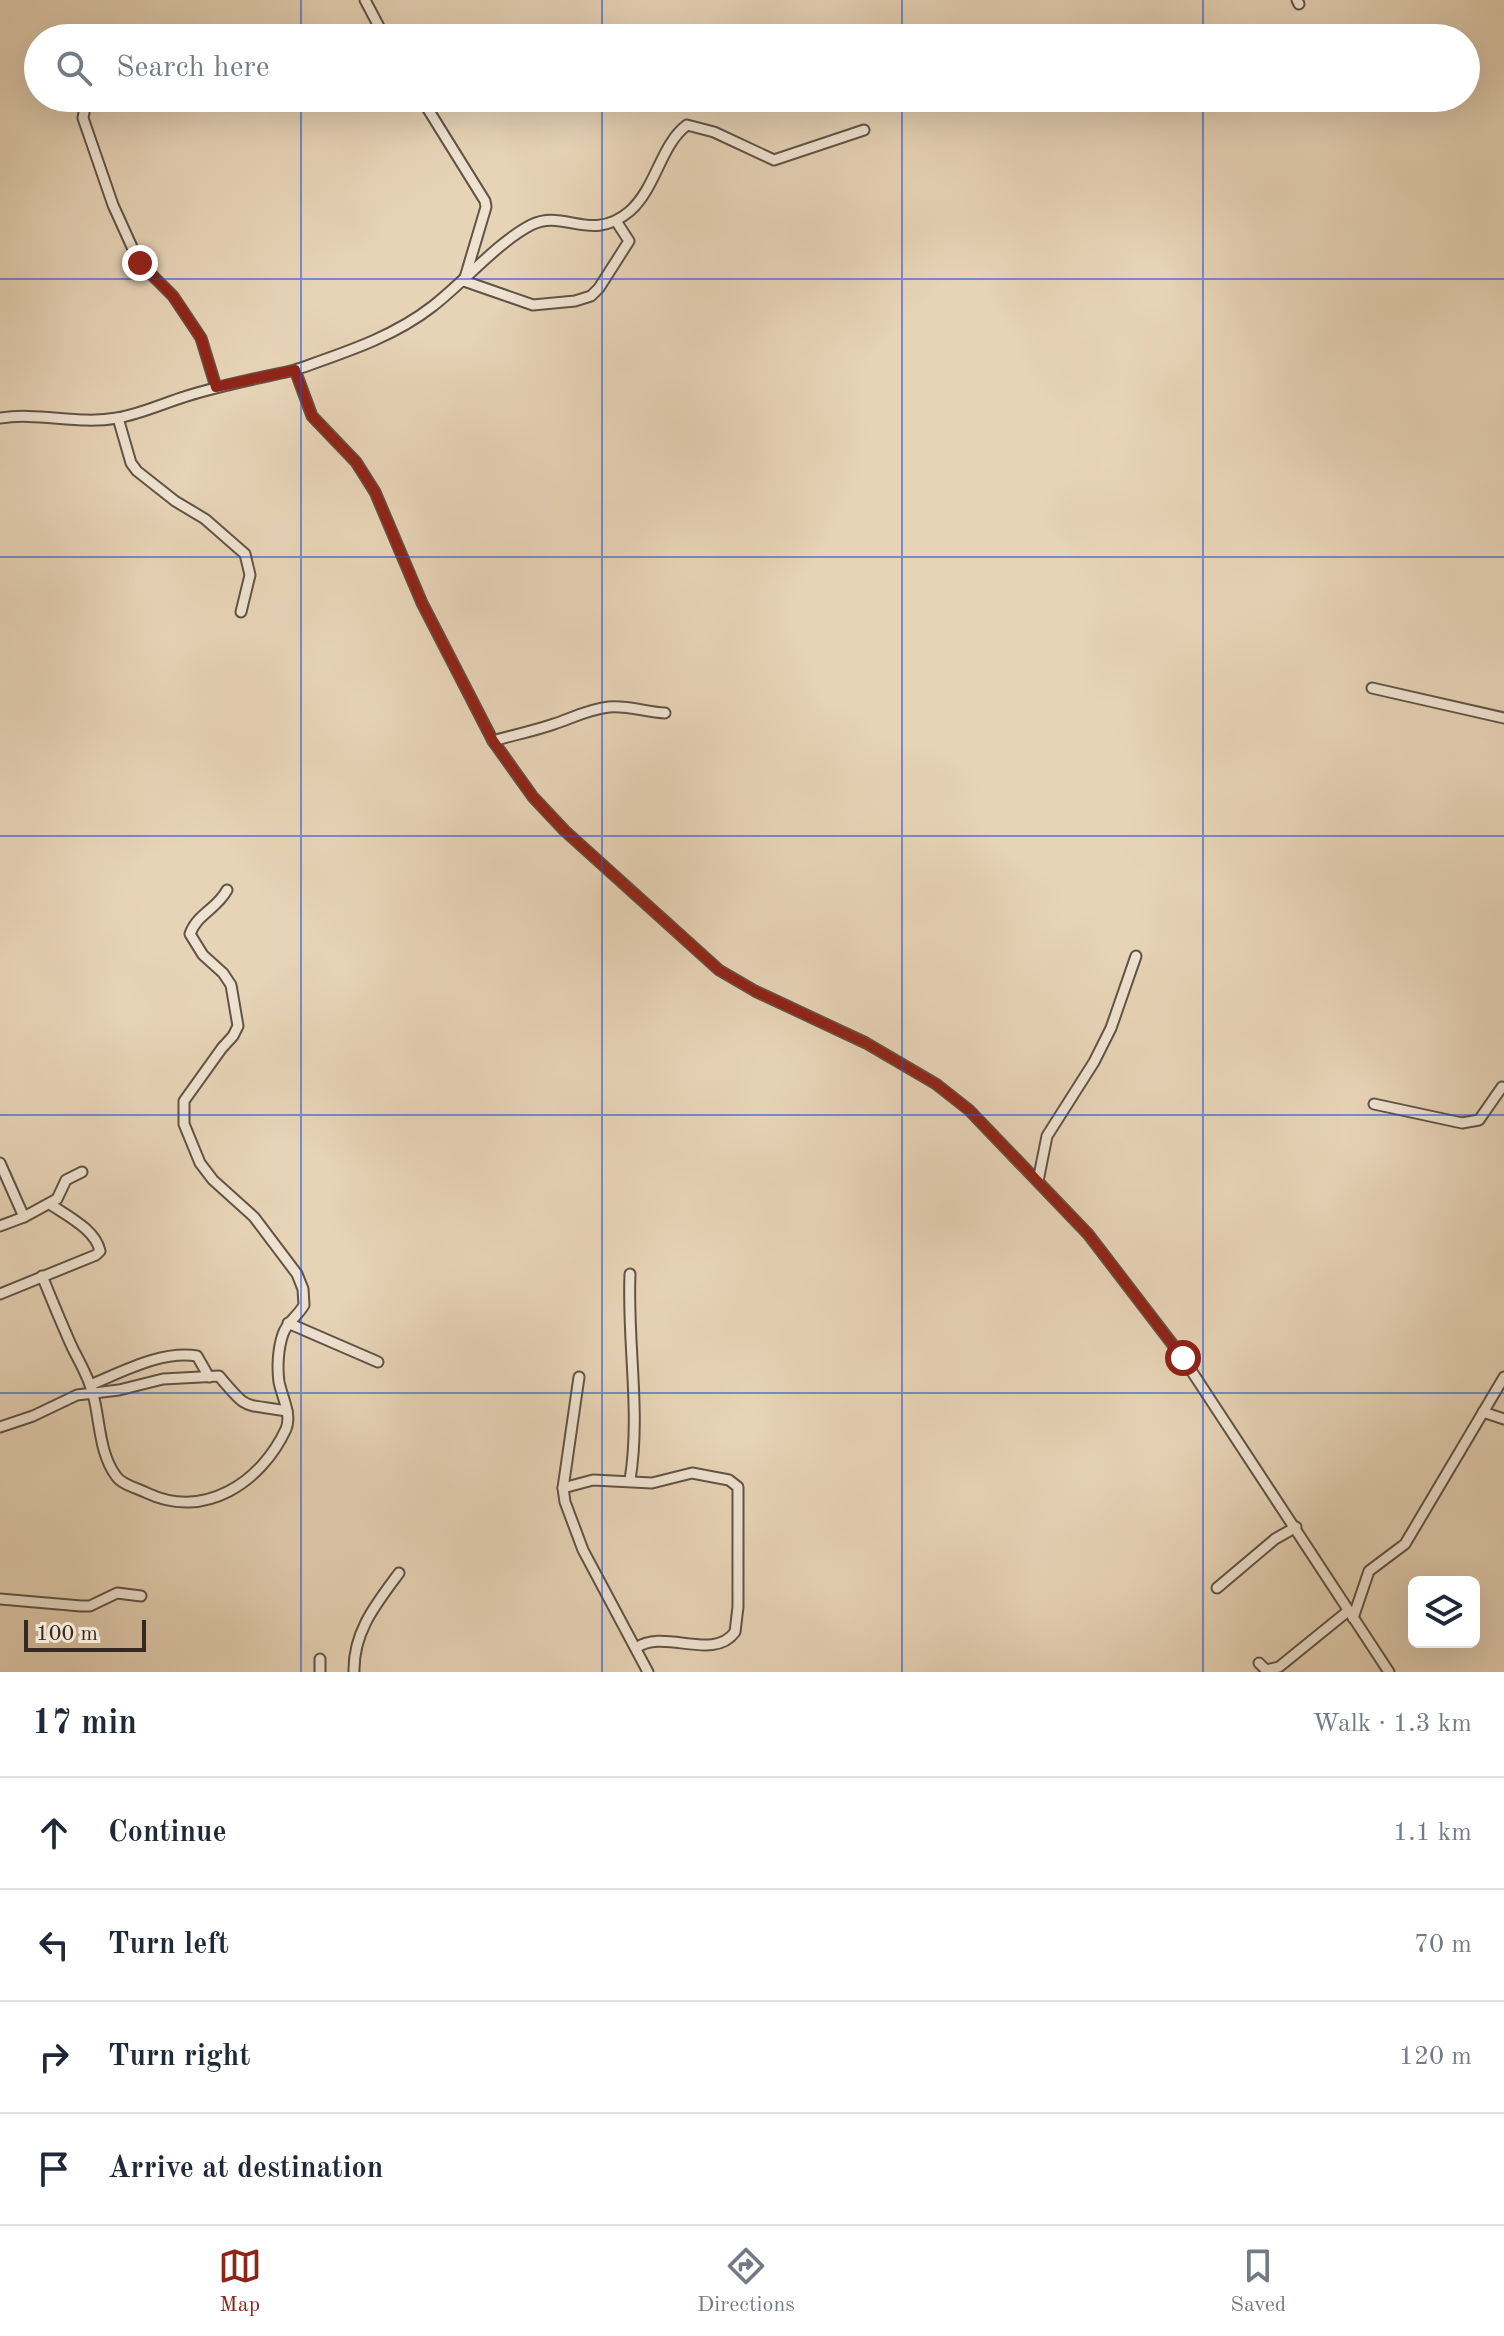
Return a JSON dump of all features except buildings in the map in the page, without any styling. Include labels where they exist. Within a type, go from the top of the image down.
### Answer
[{"type":"street","points":[[365,0],[378,24]]},
{"type":"street","points":[[84,112],[83,118],[113,205],[140,263],[173,296],[201,338],[216,387]]},
{"type":"street","points":[[430,112],[485,201],[486,207],[464,281]]},
{"type":"street","points":[[0,418],[40,417],[58,421],[118,418],[216,387],[295,370],[368,344],[406,324],[464,281],[512,238],[538,221],[592,226],[616,221],[631,210],[648,190],[682,128],[687,125],[714,132],[774,160],[864,130]]},
{"type":"street","points":[[464,281],[533,305],[562,303],[591,296],[629,241],[616,221]]},
{"type":"street","points":[[295,370],[312,416],[356,462],[375,492],[422,603],[493,741],[533,797],[565,831],[719,970],[755,991],[866,1043],[936,1084],[969,1110],[1088,1234],[1183,1358],[1389,1672]]},
{"type":"street","points":[[118,418],[127,454],[137,471],[175,501],[205,519],[245,554],[250,575],[241,612]]},
{"type":"street","points":[[1372,688],[1504,718]]},
{"type":"street","points":[[493,741],[608,707],[665,713]]},
{"type":"street","points":[[42,1276],[92,1389],[99,1429],[116,1477],[159,1499],[175,1503],[208,1500],[234,1490],[269,1454],[286,1430],[289,1419],[278,1364],[281,1340],[288,1323],[304,1305],[303,1289],[297,1274],[254,1217],[213,1180],[200,1163],[184,1124],[184,1101],[238,1026],[231,985],[203,955],[190,934],[194,922],[221,901],[227,890]]},
{"type":"street","points":[[1038,1181],[1047,1136],[1094,1062],[1111,1028],[1136,956]]},
{"type":"street","points":[[1374,1104],[1462,1123],[1479,1120],[1503,1084]]},
{"type":"street","points":[[0,1163],[24,1217]]},
{"type":"street","points":[[0,1226],[50,1204],[57,1199],[66,1180],[82,1172]]},
{"type":"street","points":[[0,1294],[100,1251],[94,1239],[80,1225],[50,1204]]},
{"type":"street","points":[[630,1274],[628,1312],[635,1401],[630,1480]]},
{"type":"street","points":[[288,1323],[378,1362]]},
{"type":"street","points":[[0,1427],[33,1416],[123,1371],[180,1355],[197,1356],[209,1377]]},
{"type":"street","points":[[579,1377],[563,1488],[565,1502],[583,1550],[648,1672]]},
{"type":"street","points":[[1259,1663],[1266,1670],[1279,1667],[1350,1614],[1369,1571],[1405,1544],[1504,1377]]},
{"type":"street","points":[[92,1389],[119,1390],[163,1379],[220,1378],[239,1401],[252,1407],[287,1411]]},
{"type":"street","points":[[1483,1412],[1504,1419]]},
{"type":"street","points":[[563,1488],[593,1480],[664,1482],[685,1474],[701,1474],[735,1483],[739,1492],[735,1632],[724,1642],[714,1644],[656,1640],[646,1641],[636,1648]]},
{"type":"street","points":[[1217,1588],[1275,1539],[1296,1527]]},
{"type":"street","points":[[354,1672],[353,1649],[374,1606],[399,1573]]},
{"type":"street","points":[[0,1599],[90,1606],[117,1593],[141,1596]]},
{"type":"street","points":[[320,1659],[320,1672]]},
{"type":"route","points":[[140,263],[173,296],[201,338],[216,387],[295,370],[312,416],[356,462],[375,492],[422,603],[493,741],[533,797],[565,831],[719,970],[755,991],[866,1043],[936,1084],[969,1110],[1088,1234],[1183,1358]]}]
